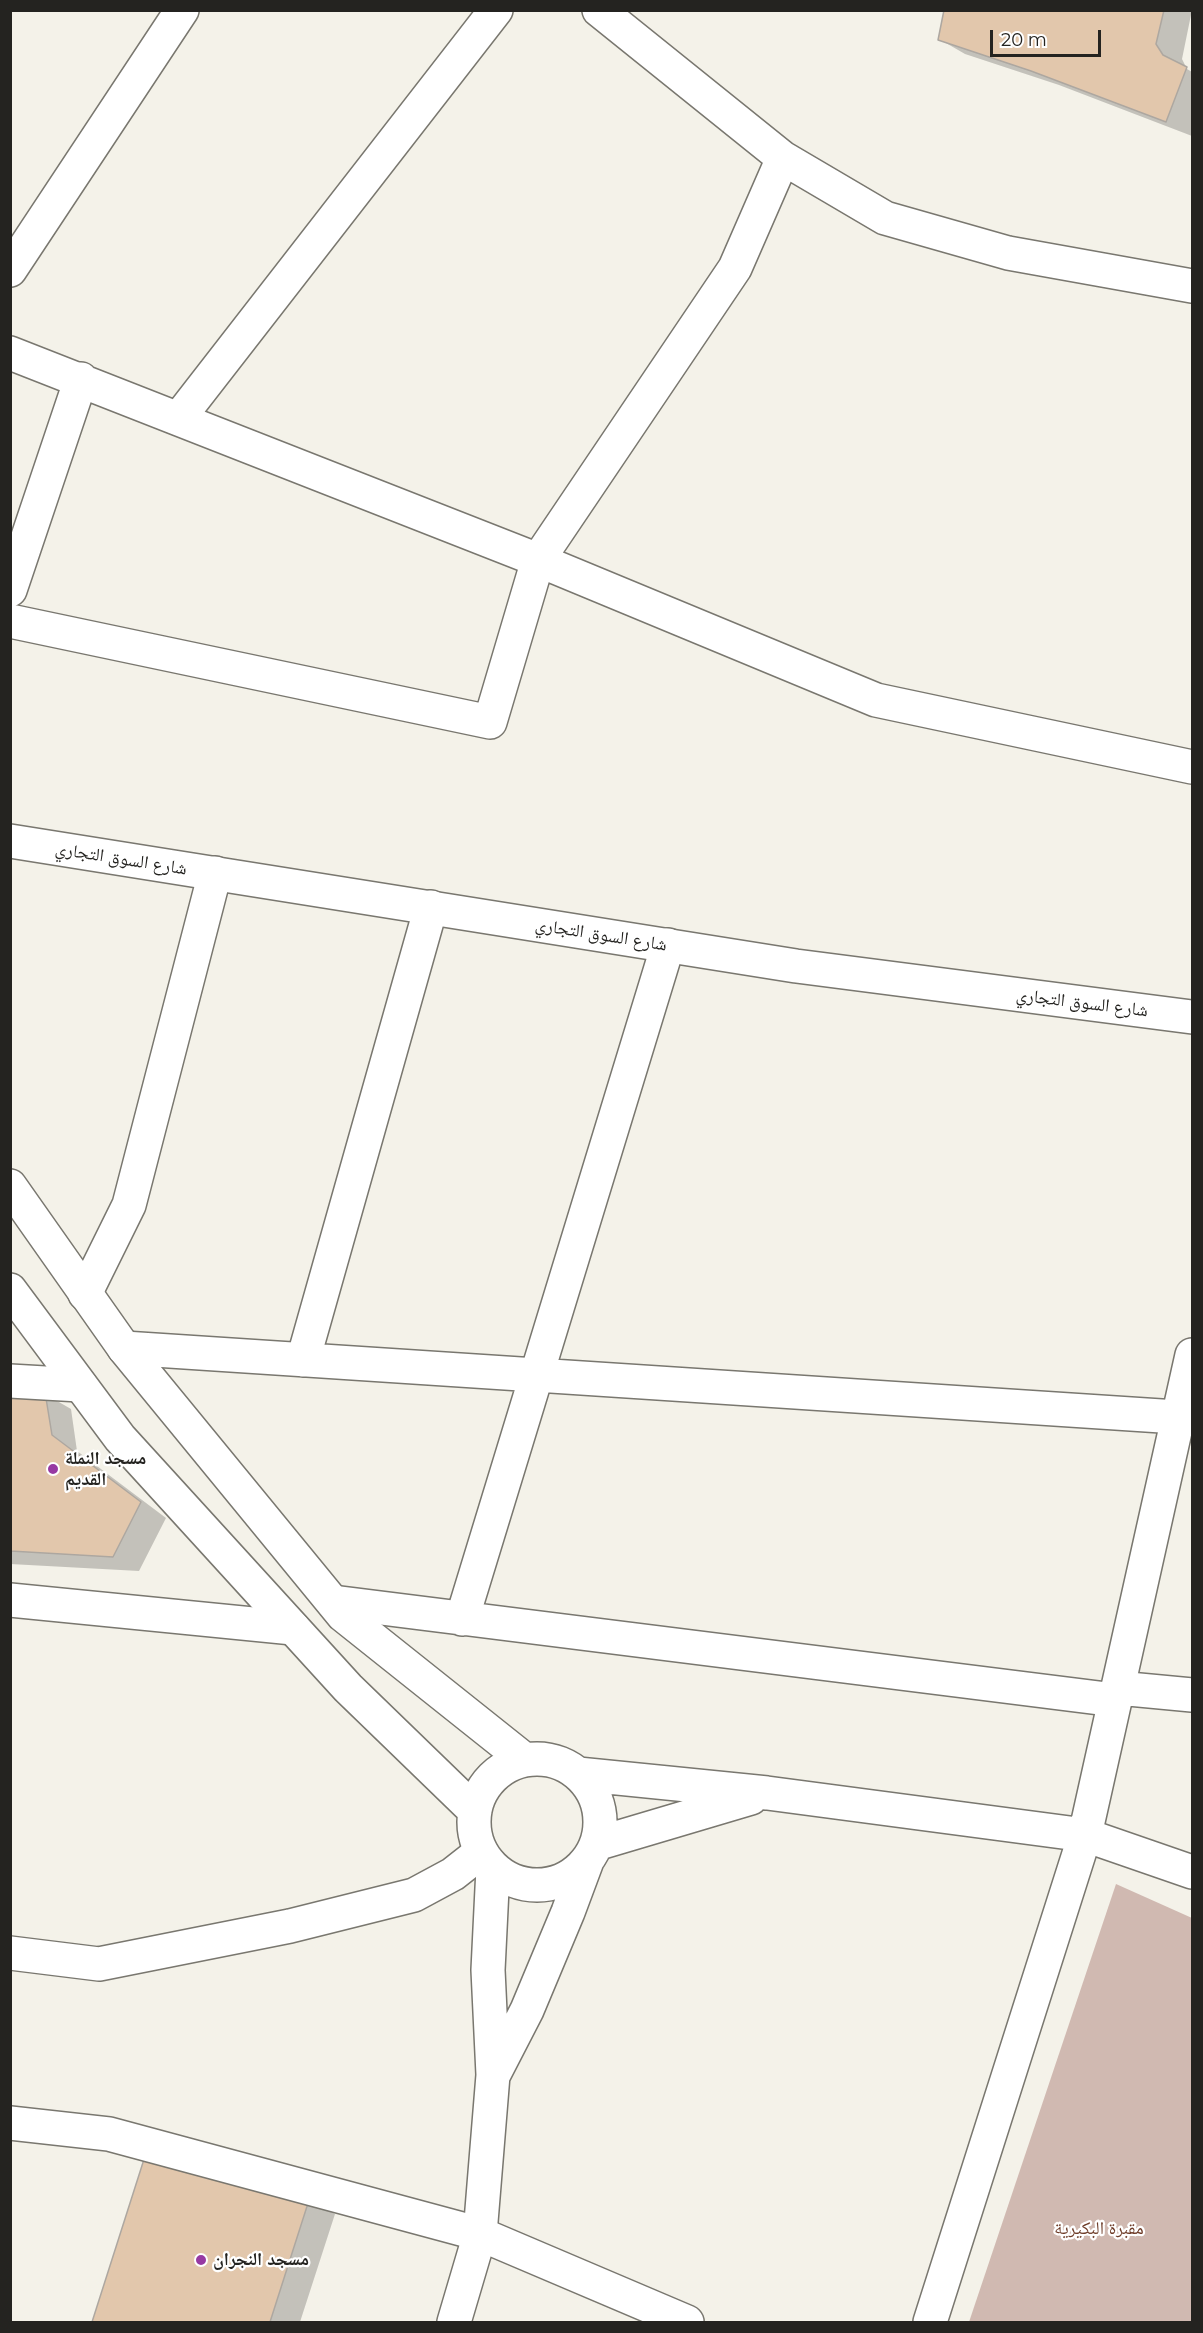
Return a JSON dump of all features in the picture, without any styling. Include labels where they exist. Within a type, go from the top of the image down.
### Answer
[{"type":"street","points":[[10,270],[182,10]]},
{"type":"street","points":[[179,418],[496,10]]},
{"type":"street","points":[[599,10],[783,158],[885,218],[1008,252],[1192,286]]},
{"type":"street","points":[[10,621],[490,722],[538,560],[735,268],[783,158]]},
{"type":"street","points":[[10,353],[538,560],[876,700],[1192,767]]},
{"type":"street","points":[[10,590],[81,379]]},
{"type":"street","name":"شارع السوق التجاري","points":[[10,841],[796,966],[1192,1017]]},
{"type":"street","points":[[85,1294],[129,1205],[215,873]]},
{"type":"street","points":[[303,1360],[431,907]]},
{"type":"street","points":[[462,1619],[668,945]]},
{"type":"street","points":[[10,1186],[124,1348],[343,1615],[525,1760]]},
{"type":"street","points":[[10,1290],[120,1438],[348,1688],[475,1811]]},
{"type":"street","points":[[124,1348],[1186,1418]]},
{"type":"street","points":[[930,2322],[1085,1835],[1116,1694],[1186,1418],[1192,1355]]},
{"type":"street","points":[[10,1381],[80,1385]]},
{"type":"street","points":[[10,1600],[293,1628]]},
{"type":"street","points":[[333,1602],[462,1619],[1116,1694],[1192,1695]]},
{"type":"street","points":[[454,2322],[480,2234],[493,2075],[488,1970],[487,1860],[475,1832],[475,1811],[481,1793],[492,1778],[507,1767],[525,1760],[543,1759],[561,1763],[578,1774],[591,1788],[598,1806],[600,1825],[568,1912],[527,2010],[493,2075]]},
{"type":"street","points":[[578,1774],[767,1793],[1085,1835],[1192,1872]]},
{"type":"street","points":[[487,1860],[510,1879],[531,1885],[551,1883],[571,1875],[591,1853],[767,1793]]},
{"type":"street","points":[[10,1953],[99,1964],[290,1926],[414,1895],[453,1874],[487,1860]]},
{"type":"street","points":[[10,2123],[109,2134],[480,2234],[687,2322]]},
{"type":"green space","name":"مقبرة البكيرية","points":[[1116,1884],[1192,1918],[1192,2322],[969,2322]]},
{"type":"building","points":[[944,10],[1164,10],[1156,44],[1163,55],[1187,67],[1166,122],[1031,71],[938,40]]},
{"type":"building","name":"مسجد النملة القديم","points":[[10,1390],[45,1392],[52,1435],[141,1502],[113,1557],[10,1551]]},
{"type":"building","name":"مسجد النجران","points":[[146,2153],[310,2197],[270,2322],[92,2322]]},
{"type":"place","name":"مسجد النملة القديم","points":[[53,1469]]},
{"type":"place","name":"مسجد النجران","points":[[201,2260]]}]
